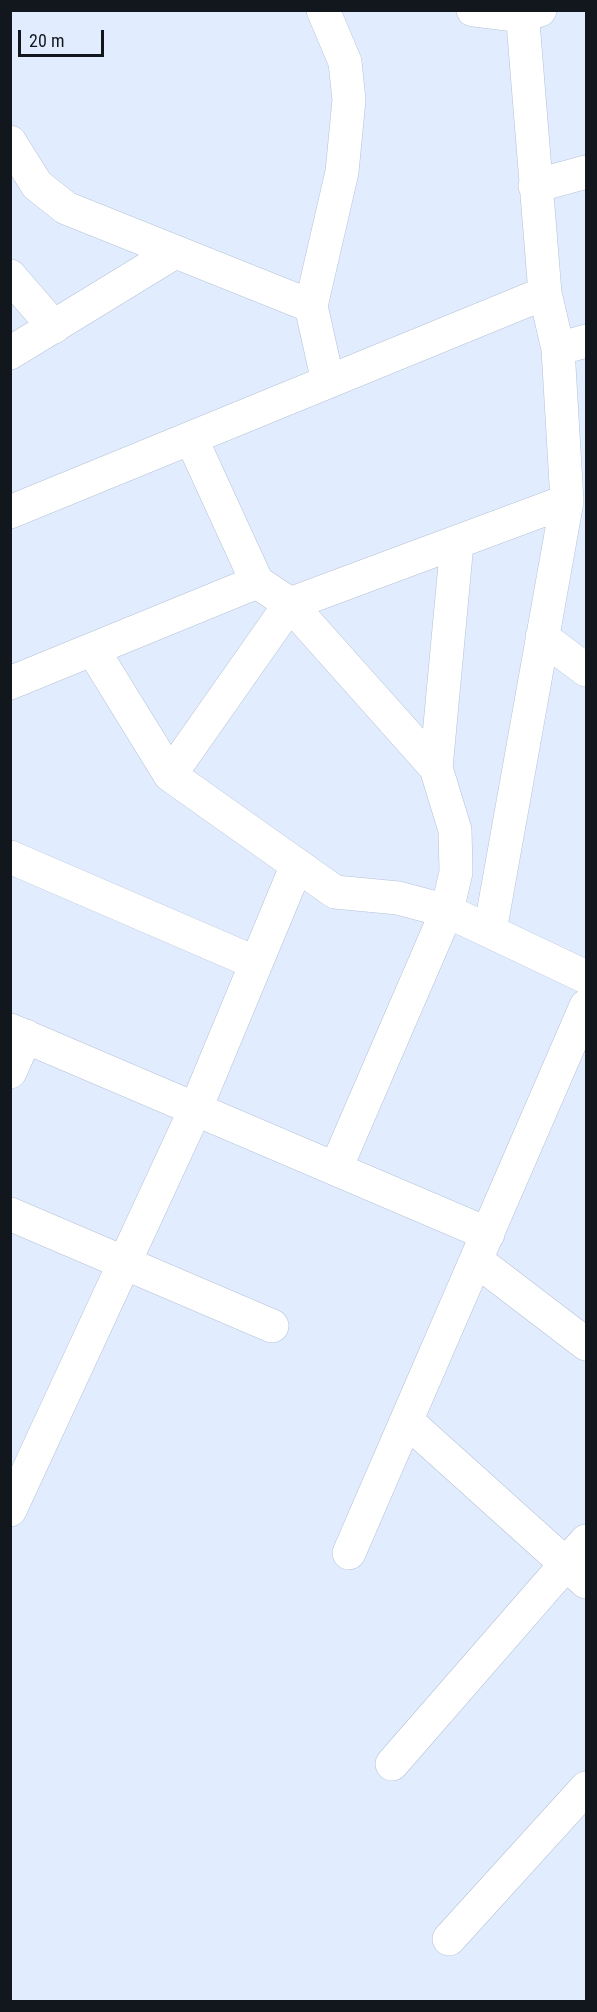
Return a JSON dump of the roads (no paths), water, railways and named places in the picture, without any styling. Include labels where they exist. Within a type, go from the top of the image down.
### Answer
[{"type":"street","points":[[323,10],[345,62],[349,100],[342,172],[311,306],[328,382]]},
{"type":"street","points":[[474,10],[527,12],[535,186],[544,294],[572,345],[567,501],[490,931]]},
{"type":"street","points":[[10,142],[37,185],[66,208],[311,306]]},
{"type":"street","points":[[535,186],[586,172]]},
{"type":"street","points":[[10,353],[175,252]]},
{"type":"street","points":[[10,276],[54,327]]},
{"type":"street","points":[[10,512],[544,294]]},
{"type":"street","points":[[191,438],[257,582],[290,604],[436,768]]},
{"type":"street","points":[[170,775],[290,604],[567,501]]},
{"type":"street","points":[[336,1168],[447,911],[456,872],[455,830],[436,768],[457,543]]},
{"type":"street","points":[[10,683],[257,582]]},
{"type":"street","points":[[542,637],[586,670]]},
{"type":"street","points":[[93,650],[170,775],[335,892],[398,898],[447,911],[586,977]]},
{"type":"street","points":[[10,857],[256,963]]},
{"type":"street","points":[[10,1509],[196,1108],[297,865]]},
{"type":"street","points":[[349,1553],[586,1006]]},
{"type":"street","points":[[10,1072],[18,1033],[336,1168],[482,1247],[572,1318],[586,1344]]},
{"type":"street","points":[[10,1214],[272,1326]]},
{"type":"street","points":[[392,1764],[580,1562],[407,1421]]},
{"type":"street","points":[[449,1939],[580,1806]]}]
